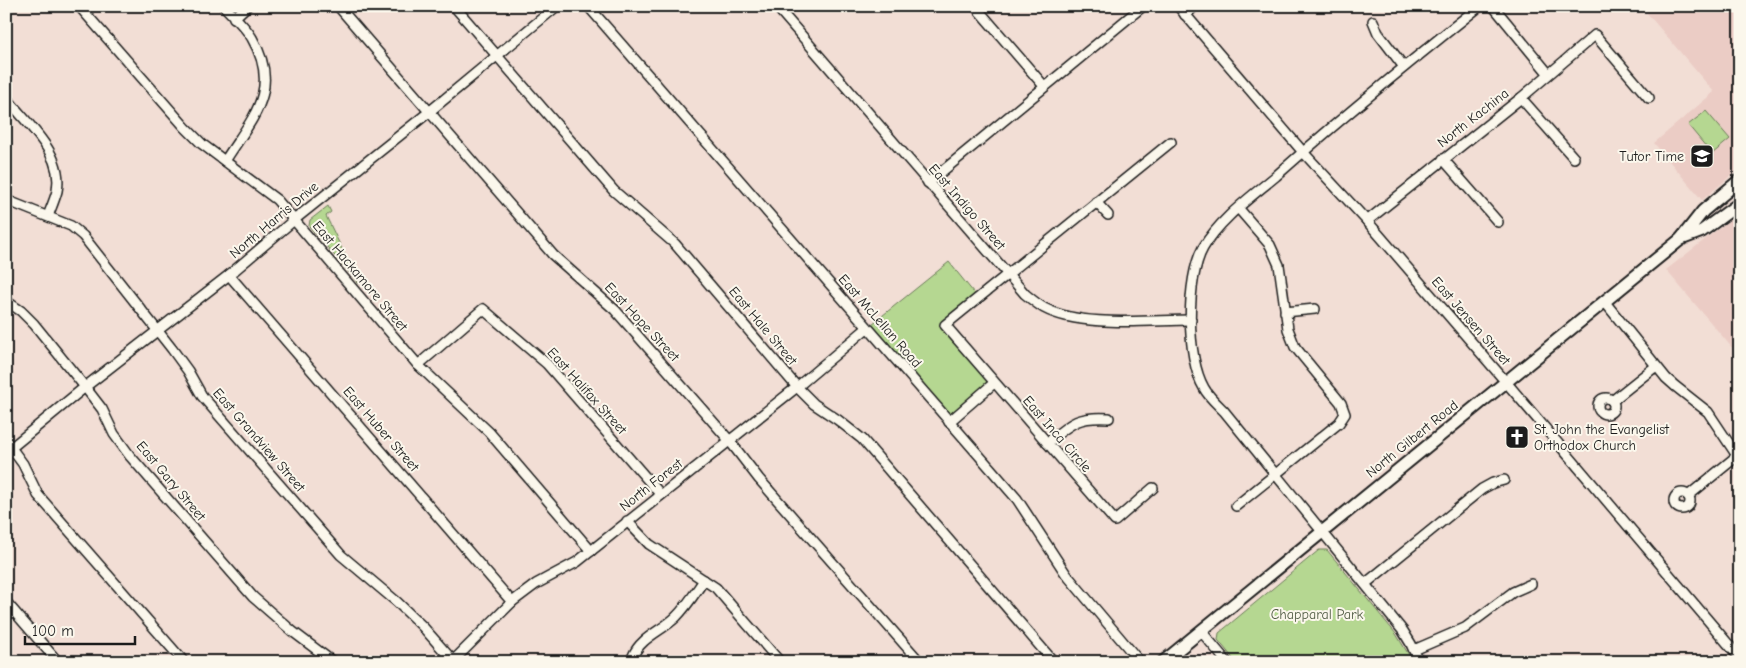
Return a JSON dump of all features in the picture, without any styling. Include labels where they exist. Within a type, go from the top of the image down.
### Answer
[{"type":"main road","name":"North Gilbert Road","points":[[1163,662],[1681,239],[1703,211],[1740,180]]},
{"type":"main road","name":"North Gilbert Road","points":[[1681,239],[1702,231],[1740,203]]},
{"type":"street","name":"East Hackamore Street","points":[[79,6],[202,144],[276,200],[418,365],[489,432],[591,551]]},
{"type":"street","points":[[224,6],[252,37],[262,61],[266,80],[263,97],[253,118],[225,161]]},
{"type":"street","points":[[234,18],[247,6]]},
{"type":"street","name":"East Hope Street","points":[[338,6],[553,255],[615,310],[920,662]]},
{"type":"street","name":"East Hale Street","points":[[454,6],[614,191],[675,244],[797,387],[814,404],[862,439],[1051,661]]},
{"type":"street","name":"North Harris Drive","points":[[8,447],[229,275],[557,6]]},
{"type":"street","name":"East McLellan Road","points":[[588,6],[1017,499],[1066,574],[1140,662]]},
{"type":"street","name":"East Indigo Street","points":[[776,6],[1006,274],[1025,294],[1043,308],[1068,317],[1094,320],[1192,320]]},
{"type":"street","points":[[975,6],[1044,86]]},
{"type":"street","points":[[928,183],[1143,6]]},
{"type":"street","name":"East Jensen Street","points":[[1178,6],[1303,152],[1367,221],[1506,382],[1740,658]]},
{"type":"street","points":[[1185,15],[1195,6]]},
{"type":"street","points":[[1418,662],[1403,630],[1204,389],[1193,356],[1192,284],[1196,264],[1204,247],[1218,229],[1239,208],[1404,67],[1480,6]]},
{"type":"street","points":[[1493,6],[1548,73]]},
{"type":"street","points":[[1374,21],[1378,33],[1404,67]]},
{"type":"street","name":"North Kachina","points":[[1367,221],[1521,98],[1548,73],[1595,36],[1649,98]]},
{"type":"street","points":[[1521,98],[1574,158]]},
{"type":"street","points":[[10,102],[52,154],[57,173],[57,190],[48,216]]},
{"type":"street","points":[[1006,274],[1171,142]]},
{"type":"street","points":[[1444,158],[1498,222]]},
{"type":"street","name":"East Grandview Street","points":[[6,200],[71,226],[83,236],[188,371],[202,396],[341,556],[397,602],[423,627],[453,662]]},
{"type":"street","points":[[1096,202],[1108,216]]},
{"type":"street","points":[[1236,506],[1339,422],[1345,414],[1341,403],[1295,347],[1288,329],[1279,264],[1270,245],[1239,208]]},
{"type":"street","name":"East Inca Circle","points":[[1006,274],[945,326],[1115,521],[1153,488]]},
{"type":"street","name":"East Huber Street","points":[[229,275],[512,602]]},
{"type":"street","name":"East Gary Street","points":[[6,301],[21,311],[34,324],[102,409],[114,434],[130,456],[252,598],[334,662]]},
{"type":"street","points":[[1604,301],[1656,366],[1675,386],[1708,412],[1738,458],[1688,496]]},
{"type":"street","name":"East Halifax Street","points":[[418,365],[483,309],[547,364],[661,495]]},
{"type":"street","points":[[1285,312],[1314,309]]},
{"type":"street","name":"North Forest","points":[[453,662],[512,602],[536,584],[577,562],[868,328]]},
{"type":"street","points":[[1612,401],[1656,366]]},
{"type":"street","points":[[949,422],[994,383]]},
{"type":"street","points":[[1047,443],[1078,420],[1092,417],[1109,418]]},
{"type":"street","points":[[8,447],[23,464],[38,494],[184,662]]},
{"type":"street","points":[[1365,584],[1482,489],[1504,480]]},
{"type":"street","points":[[627,521],[649,544],[716,588],[780,662]]},
{"type":"street","points":[[637,662],[633,656],[642,642],[674,619],[692,599],[704,580]]},
{"type":"street","points":[[1414,650],[1465,628],[1512,592],[1532,584]]},
{"type":"street","points":[[6,602],[58,662]]},
{"type":"street","points":[[1201,631],[1227,662]]},
{"type":"shaded area","points":[[1641,6],[1740,6],[1740,168],[1702,200],[1654,143],[1714,92]]},
{"type":"shaded area","points":[[1740,212],[1740,357],[1666,270]]},
{"type":"green space","points":[[1706,111],[1730,139],[1712,154],[1688,125]]},
{"type":"green space","points":[[328,206],[331,212],[326,216],[359,284],[309,226],[310,220]]},
{"type":"green space","points":[[949,262],[978,298],[945,326],[994,383],[949,422],[867,328]]},
{"type":"green space","name":"Chapparal Park","points":[[1319,550],[1327,550],[1396,634],[1409,655],[1411,662],[1236,662],[1218,640],[1219,633]]},
{"type":"place","name":"Tutor Time","points":[[1702,156]]},
{"type":"place","name":"St. John the Evangelist Orthodox Church","points":[[1517,437]]}]
